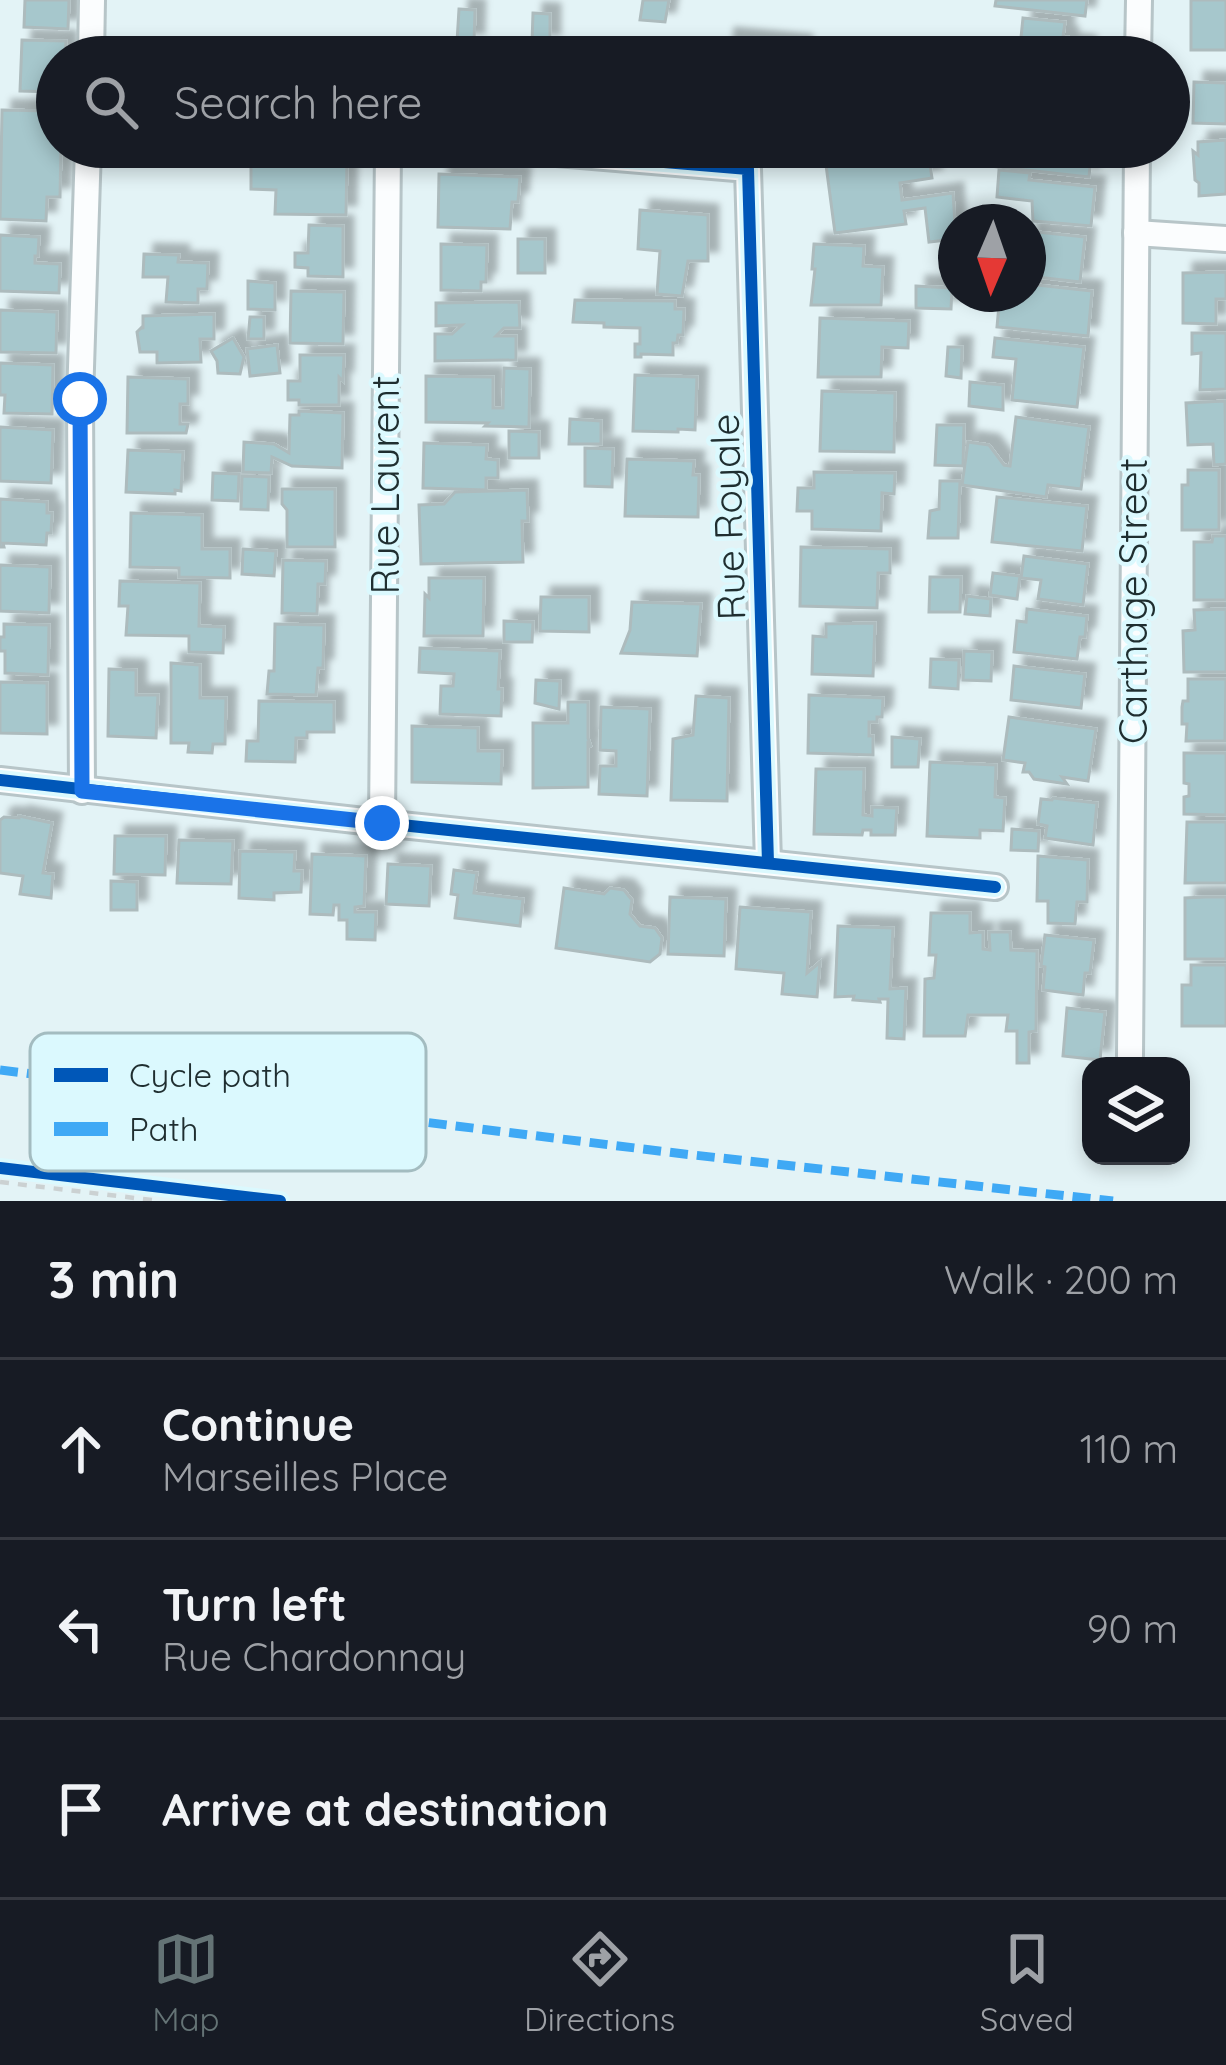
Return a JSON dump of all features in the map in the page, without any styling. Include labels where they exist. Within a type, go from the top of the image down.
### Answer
[{"type":"street","points":[[91,36],[92,0]]},
{"type":"street","points":[[1138,36],[1139,0]]},
{"type":"street","points":[[82,791],[80,399],[87,168]]},
{"type":"street","name":"Rue Laurent","points":[[382,823],[388,168]]},
{"type":"street","name":"Rue Royale","points":[[736,168],[748,169],[768,863]]},
{"type":"street","name":"Carthage Street","points":[[1130,1056],[1137,168]]},
{"type":"street","points":[[1136,233],[1226,239]]},
{"type":"street","points":[[0,780],[995,887]]},
{"type":"path","points":[[0,1168],[162,1194]]},
{"type":"path","points":[[0,1182],[162,1194]]},
{"type":"building","points":[[25,0],[69,0],[68,29],[24,27]]},
{"type":"building","points":[[643,0],[669,0],[665,22],[640,20]]},
{"type":"building","points":[[996,0],[1087,0],[1085,16],[995,6]]},
{"type":"building","points":[[1191,0],[1226,0],[1226,50],[1191,50]]},
{"type":"building","points":[[459,9],[475,10],[474,36],[457,36]]},
{"type":"building","points":[[533,13],[550,14],[550,36],[532,36]]},
{"type":"building","points":[[1023,18],[1065,22],[1063,36],[1021,36]]},
{"type":"building","points":[[22,40],[36,40],[36,91],[20,91]]},
{"type":"building","points":[[1194,82],[1226,83],[1226,124],[1193,123]]},
{"type":"building","points":[[2,110],[36,111],[36,168],[61,168],[60,197],[47,197],[46,221],[0,219]]},
{"type":"building","points":[[1226,140],[1226,194],[1199,196],[1193,151],[1198,155],[1198,142]]},
{"type":"building","points":[[251,168],[347,168],[346,215],[275,214],[276,190],[251,189]]},
{"type":"building","points":[[826,168],[930,168],[932,178],[900,183],[902,200],[953,193],[954,204],[938,204],[938,241],[929,242],[925,208],[904,211],[906,224],[835,233]]},
{"type":"building","points":[[1007,168],[1090,168],[1089,177]]},
{"type":"building","points":[[999,170],[1030,173],[1029,180],[1095,187],[1091,226],[1046,222],[1046,204],[997,197]]},
{"type":"building","points":[[439,174],[520,177],[510,229],[438,227]]},
{"type":"building","points":[[640,210],[708,215],[708,261],[688,261],[682,296],[657,294],[660,251],[638,249]]},
{"type":"building","points":[[309,225],[343,226],[343,277],[308,276],[308,268],[295,267],[295,253],[308,253]]},
{"type":"building","points":[[1046,233],[1085,237],[1080,282],[1046,278]]},
{"type":"building","points":[[0,235],[39,237],[35,263],[60,264],[59,293],[0,291]]},
{"type":"building","points":[[518,239],[545,239],[545,273],[518,273]]},
{"type":"building","points":[[441,244],[487,245],[486,282],[481,282],[481,291],[441,290]]},
{"type":"building","points":[[814,244],[864,246],[863,266],[883,267],[881,305],[811,305]]},
{"type":"building","points":[[144,254],[179,255],[178,262],[208,263],[207,289],[198,289],[198,303],[166,302],[168,277],[143,277]]},
{"type":"building","points":[[1226,272],[1226,299],[1216,299],[1216,324],[1183,323],[1183,273]]},
{"type":"building","points":[[248,281],[275,283],[275,310],[248,309]]},
{"type":"building","points":[[916,286],[938,287],[938,309],[916,308]]},
{"type":"building","points":[[1046,286],[1092,291],[1088,336],[997,327],[998,312],[1046,312]]},
{"type":"building","points":[[291,291],[344,292],[343,344],[290,343]]},
{"type":"building","points":[[575,300],[675,301],[675,309],[684,309],[683,335],[673,343],[673,355],[635,357],[640,328],[573,322]]},
{"type":"building","points":[[519,302],[520,328],[504,328],[496,336],[516,336],[516,360],[435,361],[435,334],[452,334],[462,325],[436,326],[436,303]]},
{"type":"building","points":[[0,310],[57,312],[56,353],[0,352]]},
{"type":"building","points":[[214,314],[214,339],[200,339],[201,362],[157,363],[157,352],[140,352],[137,332],[143,329],[143,316]]},
{"type":"building","points":[[250,317],[264,317],[264,339],[248,339]]},
{"type":"building","points":[[820,318],[909,321],[908,348],[882,347],[881,377],[818,377]]},
{"type":"building","points":[[1192,333],[1226,333],[1226,389],[1200,390],[1201,353],[1192,354]]},
{"type":"building","points":[[233,338],[244,357],[240,374],[218,373],[211,351]]},
{"type":"building","points":[[995,338],[1084,347],[1077,407],[1012,400],[1016,359],[993,357]]},
{"type":"building","points":[[277,345],[280,373],[250,376],[247,349]]},
{"type":"building","points":[[948,347],[962,347],[961,378],[946,376]]},
{"type":"building","points":[[300,355],[344,355],[339,405],[299,405],[299,400],[288,400],[288,381],[300,381]]},
{"type":"building","points":[[0,363],[53,365],[52,414],[4,413]]},
{"type":"building","points":[[504,368],[530,369],[529,427],[426,422],[426,376],[493,377],[493,408],[503,408]]},
{"type":"building","points":[[635,375],[697,377],[695,430],[633,431]]},
{"type":"building","points":[[128,377],[188,379],[188,404],[180,404],[180,424],[188,424],[186,433],[127,433]]},
{"type":"building","points":[[970,382],[1003,385],[1003,410],[969,406]]},
{"type":"building","points":[[822,391],[895,393],[894,452],[820,451]]},
{"type":"building","points":[[1225,401],[1226,464],[1214,465],[1213,444],[1188,445],[1186,403]]},
{"type":"building","points":[[299,411],[343,413],[342,468],[292,466],[272,457],[271,473],[243,472],[244,442],[274,444],[289,453],[290,415],[299,415]]},
{"type":"building","points":[[1016,417],[1089,427],[1081,489],[1048,485],[1046,497],[962,485],[968,442],[989,445],[1010,466]]},
{"type":"building","points":[[570,419],[601,421],[601,444],[569,444]]},
{"type":"building","points":[[937,425],[964,425],[963,466],[935,465]]},
{"type":"building","points":[[0,427],[53,430],[51,483],[0,481]]},
{"type":"building","points":[[509,431],[539,432],[539,458],[509,458]]},
{"type":"building","points":[[424,443],[487,445],[486,459],[498,460],[498,478],[486,478],[486,490],[423,488]]},
{"type":"building","points":[[585,448],[613,449],[612,487],[585,486]]},
{"type":"building","points":[[128,450],[183,452],[181,491],[126,492]]},
{"type":"building","points":[[627,459],[694,461],[693,475],[699,475],[698,517],[625,516]]},
{"type":"building","points":[[1188,470],[1219,470],[1219,530],[1182,530],[1182,485],[1188,485]]},
{"type":"building","points":[[814,472],[895,473],[894,494],[882,493],[881,531],[812,529],[812,511],[797,511],[798,488],[814,488]]},
{"type":"building","points":[[213,473],[239,474],[238,501],[212,500]]},
{"type":"building","points":[[242,476],[269,477],[268,510],[241,509]]},
{"type":"building","points":[[940,481],[960,481],[958,538],[928,538],[930,511],[939,509]]},
{"type":"building","points":[[282,489],[335,489],[335,547],[287,547]]},
{"type":"building","points":[[527,490],[523,562],[421,564],[419,505],[444,504],[455,492]]},
{"type":"building","points":[[997,497],[1087,506],[1082,551],[992,542]]},
{"type":"building","points":[[0,499],[47,502],[47,513],[52,513],[46,545],[3,543],[0,547]]},
{"type":"building","points":[[131,513],[202,515],[202,549],[230,549],[230,578],[179,577],[179,568],[130,567]]},
{"type":"building","points":[[1213,536],[1226,536],[1226,600],[1194,600],[1194,542],[1212,542]]},
{"type":"building","points":[[801,547],[890,549],[890,573],[878,573],[877,608],[800,606]]},
{"type":"building","points":[[243,549],[276,551],[274,576],[242,574]]},
{"type":"building","points":[[1024,556],[1088,564],[1083,605],[1038,599],[1041,580],[1021,578]]},
{"type":"building","points":[[283,560],[326,561],[325,584],[318,584],[317,614],[282,613]]},
{"type":"building","points":[[0,565],[50,567],[49,613],[0,611]]},
{"type":"building","points":[[993,573],[1020,576],[1017,599],[990,595]]},
{"type":"building","points":[[930,577],[961,577],[960,612],[929,612]]},
{"type":"building","points":[[429,578],[484,578],[483,636],[424,636]]},
{"type":"building","points":[[120,581],[200,583],[199,626],[224,627],[223,653],[189,652],[189,636],[126,635],[128,606],[119,606]]},
{"type":"building","points":[[967,596],[991,599],[990,616],[965,614]]},
{"type":"building","points":[[541,597],[589,597],[589,632],[540,631]]},
{"type":"building","points":[[632,602],[701,604],[697,656],[621,653],[630,630]]},
{"type":"building","points":[[1027,609],[1087,616],[1077,659],[1014,652],[1017,621],[1026,622]]},
{"type":"building","points":[[1226,609],[1226,672],[1184,672],[1183,631],[1195,630],[1194,610]]},
{"type":"building","points":[[504,621],[533,622],[532,642],[504,642]]},
{"type":"building","points":[[875,623],[873,676],[812,674],[813,636],[826,637],[826,624]]},
{"type":"building","points":[[4,624],[49,625],[48,675],[5,673],[5,651],[0,651]]},
{"type":"building","points":[[275,624],[324,625],[323,668],[318,668],[316,695],[267,694],[269,671],[274,671]]},
{"type":"building","points":[[420,648],[500,651],[501,716],[440,714],[441,686],[453,686],[454,674],[419,672]]},
{"type":"building","points":[[964,651],[992,652],[991,681],[963,680]]},
{"type":"building","points":[[931,659],[959,660],[958,689],[930,687]]},
{"type":"building","points":[[171,663],[200,665],[200,698],[226,698],[225,744],[213,744],[212,753],[188,752],[189,743],[171,743]]},
{"type":"building","points":[[1014,666],[1085,674],[1081,708],[1011,700]]},
{"type":"building","points":[[109,669],[136,670],[136,695],[158,695],[156,738],[108,736]]},
{"type":"building","points":[[1188,679],[1226,679],[1225,741],[1186,741],[1182,707],[1188,701]]},
{"type":"building","points":[[536,680],[560,681],[559,709],[535,703]]},
{"type":"building","points":[[0,682],[47,683],[47,734],[0,733]]},
{"type":"building","points":[[809,695],[883,698],[882,717],[869,722],[873,755],[808,753]]},
{"type":"building","points":[[696,696],[729,698],[727,801],[671,800],[673,739],[693,735]]},
{"type":"building","points":[[259,701],[334,702],[334,732],[307,732],[307,738],[296,738],[295,762],[246,761],[247,741],[258,741]]},
{"type":"building","points":[[568,702],[588,702],[588,787],[533,788],[533,723],[568,723]]},
{"type":"building","points":[[601,707],[650,709],[647,796],[599,794],[600,766],[616,766],[616,751],[600,750]]},
{"type":"building","points":[[1009,717],[1096,729],[1088,781],[1062,777],[1067,784],[1034,779],[1023,772],[1025,763],[1003,760]]},
{"type":"building","points":[[412,726],[478,728],[478,751],[502,751],[501,784],[412,782]]},
{"type":"building","points":[[892,737],[920,739],[918,767],[892,767]]},
{"type":"building","points":[[1184,753],[1226,753],[1226,815],[1184,814],[1189,784],[1184,783]]},
{"type":"building","points":[[930,762],[996,765],[995,797],[1005,798],[1003,831],[980,830],[980,838],[927,836]]},
{"type":"building","points":[[816,769],[864,769],[863,815],[872,816],[872,807],[897,808],[895,835],[871,835],[871,830],[863,830],[862,835],[814,834]]},
{"type":"building","points":[[1041,799],[1097,803],[1093,845],[1045,838],[1047,826],[1038,824]]},
{"type":"building","points":[[19,816],[52,823],[43,873],[53,874],[51,898],[20,894],[23,876],[0,873],[0,820]]},
{"type":"building","points":[[1187,822],[1226,822],[1226,883],[1185,883]]},
{"type":"building","points":[[1012,829],[1039,831],[1038,851],[1011,850]]},
{"type":"building","points":[[115,836],[166,836],[165,875],[114,874]]},
{"type":"building","points":[[179,840],[233,841],[231,884],[177,883]]},
{"type":"building","points":[[240,851],[295,852],[294,871],[302,871],[301,892],[274,893],[274,900],[239,898]]},
{"type":"building","points":[[312,854],[366,856],[364,906],[355,907],[355,912],[376,912],[375,940],[347,939],[347,920],[339,920],[339,905],[334,905],[333,915],[310,914]]},
{"type":"building","points":[[1038,856],[1088,860],[1087,902],[1077,902],[1075,924],[1048,923],[1048,901],[1037,901]]},
{"type":"building","points":[[388,864],[431,866],[429,906],[386,904]]},
{"type":"building","points":[[454,870],[477,873],[474,893],[523,899],[520,926],[455,918]]},
{"type":"building","points":[[111,881],[137,882],[137,910],[111,910]]},
{"type":"building","points":[[564,888],[604,894],[610,888],[624,890],[632,900],[630,914],[640,926],[655,928],[662,938],[660,954],[650,962],[556,948]]},
{"type":"building","points":[[670,897],[726,899],[724,956],[668,954]]},
{"type":"building","points":[[1226,897],[1226,959],[1185,959],[1185,898]]},
{"type":"building","points":[[740,907],[811,912],[807,973],[820,962],[817,997],[782,994],[784,973],[736,969]]},
{"type":"building","points":[[931,913],[970,913],[970,933],[983,932],[983,949],[990,950],[989,932],[1010,932],[1011,950],[1037,951],[1036,1031],[1029,1032],[1029,1063],[1017,1063],[1017,1031],[1006,1031],[1008,1015],[968,1015],[965,1036],[924,1036],[925,979],[934,978],[936,955],[929,955]]},
{"type":"building","points":[[838,926],[893,928],[890,989],[906,988],[904,1039],[887,1038],[888,999],[835,997]]},
{"type":"building","points":[[1045,935],[1094,940],[1083,995],[1043,990]]},
{"type":"building","points":[[1191,965],[1226,965],[1226,1026],[1182,1026],[1182,985],[1191,985]]},
{"type":"building","points":[[1067,1008],[1105,1012],[1100,1057],[1063,1056]]},
{"type":"marked path","points":[[0,1070],[30,1074]]},
{"type":"marked path","points":[[426,1122],[1113,1201]]},
{"type":"cycle path","points":[[736,168],[748,169],[768,863]]},
{"type":"cycle path","points":[[0,780],[995,887]]},
{"type":"cycle path","points":[[0,1168],[280,1201]]},
{"type":"route","points":[[80,399],[82,791],[382,823]]}]
